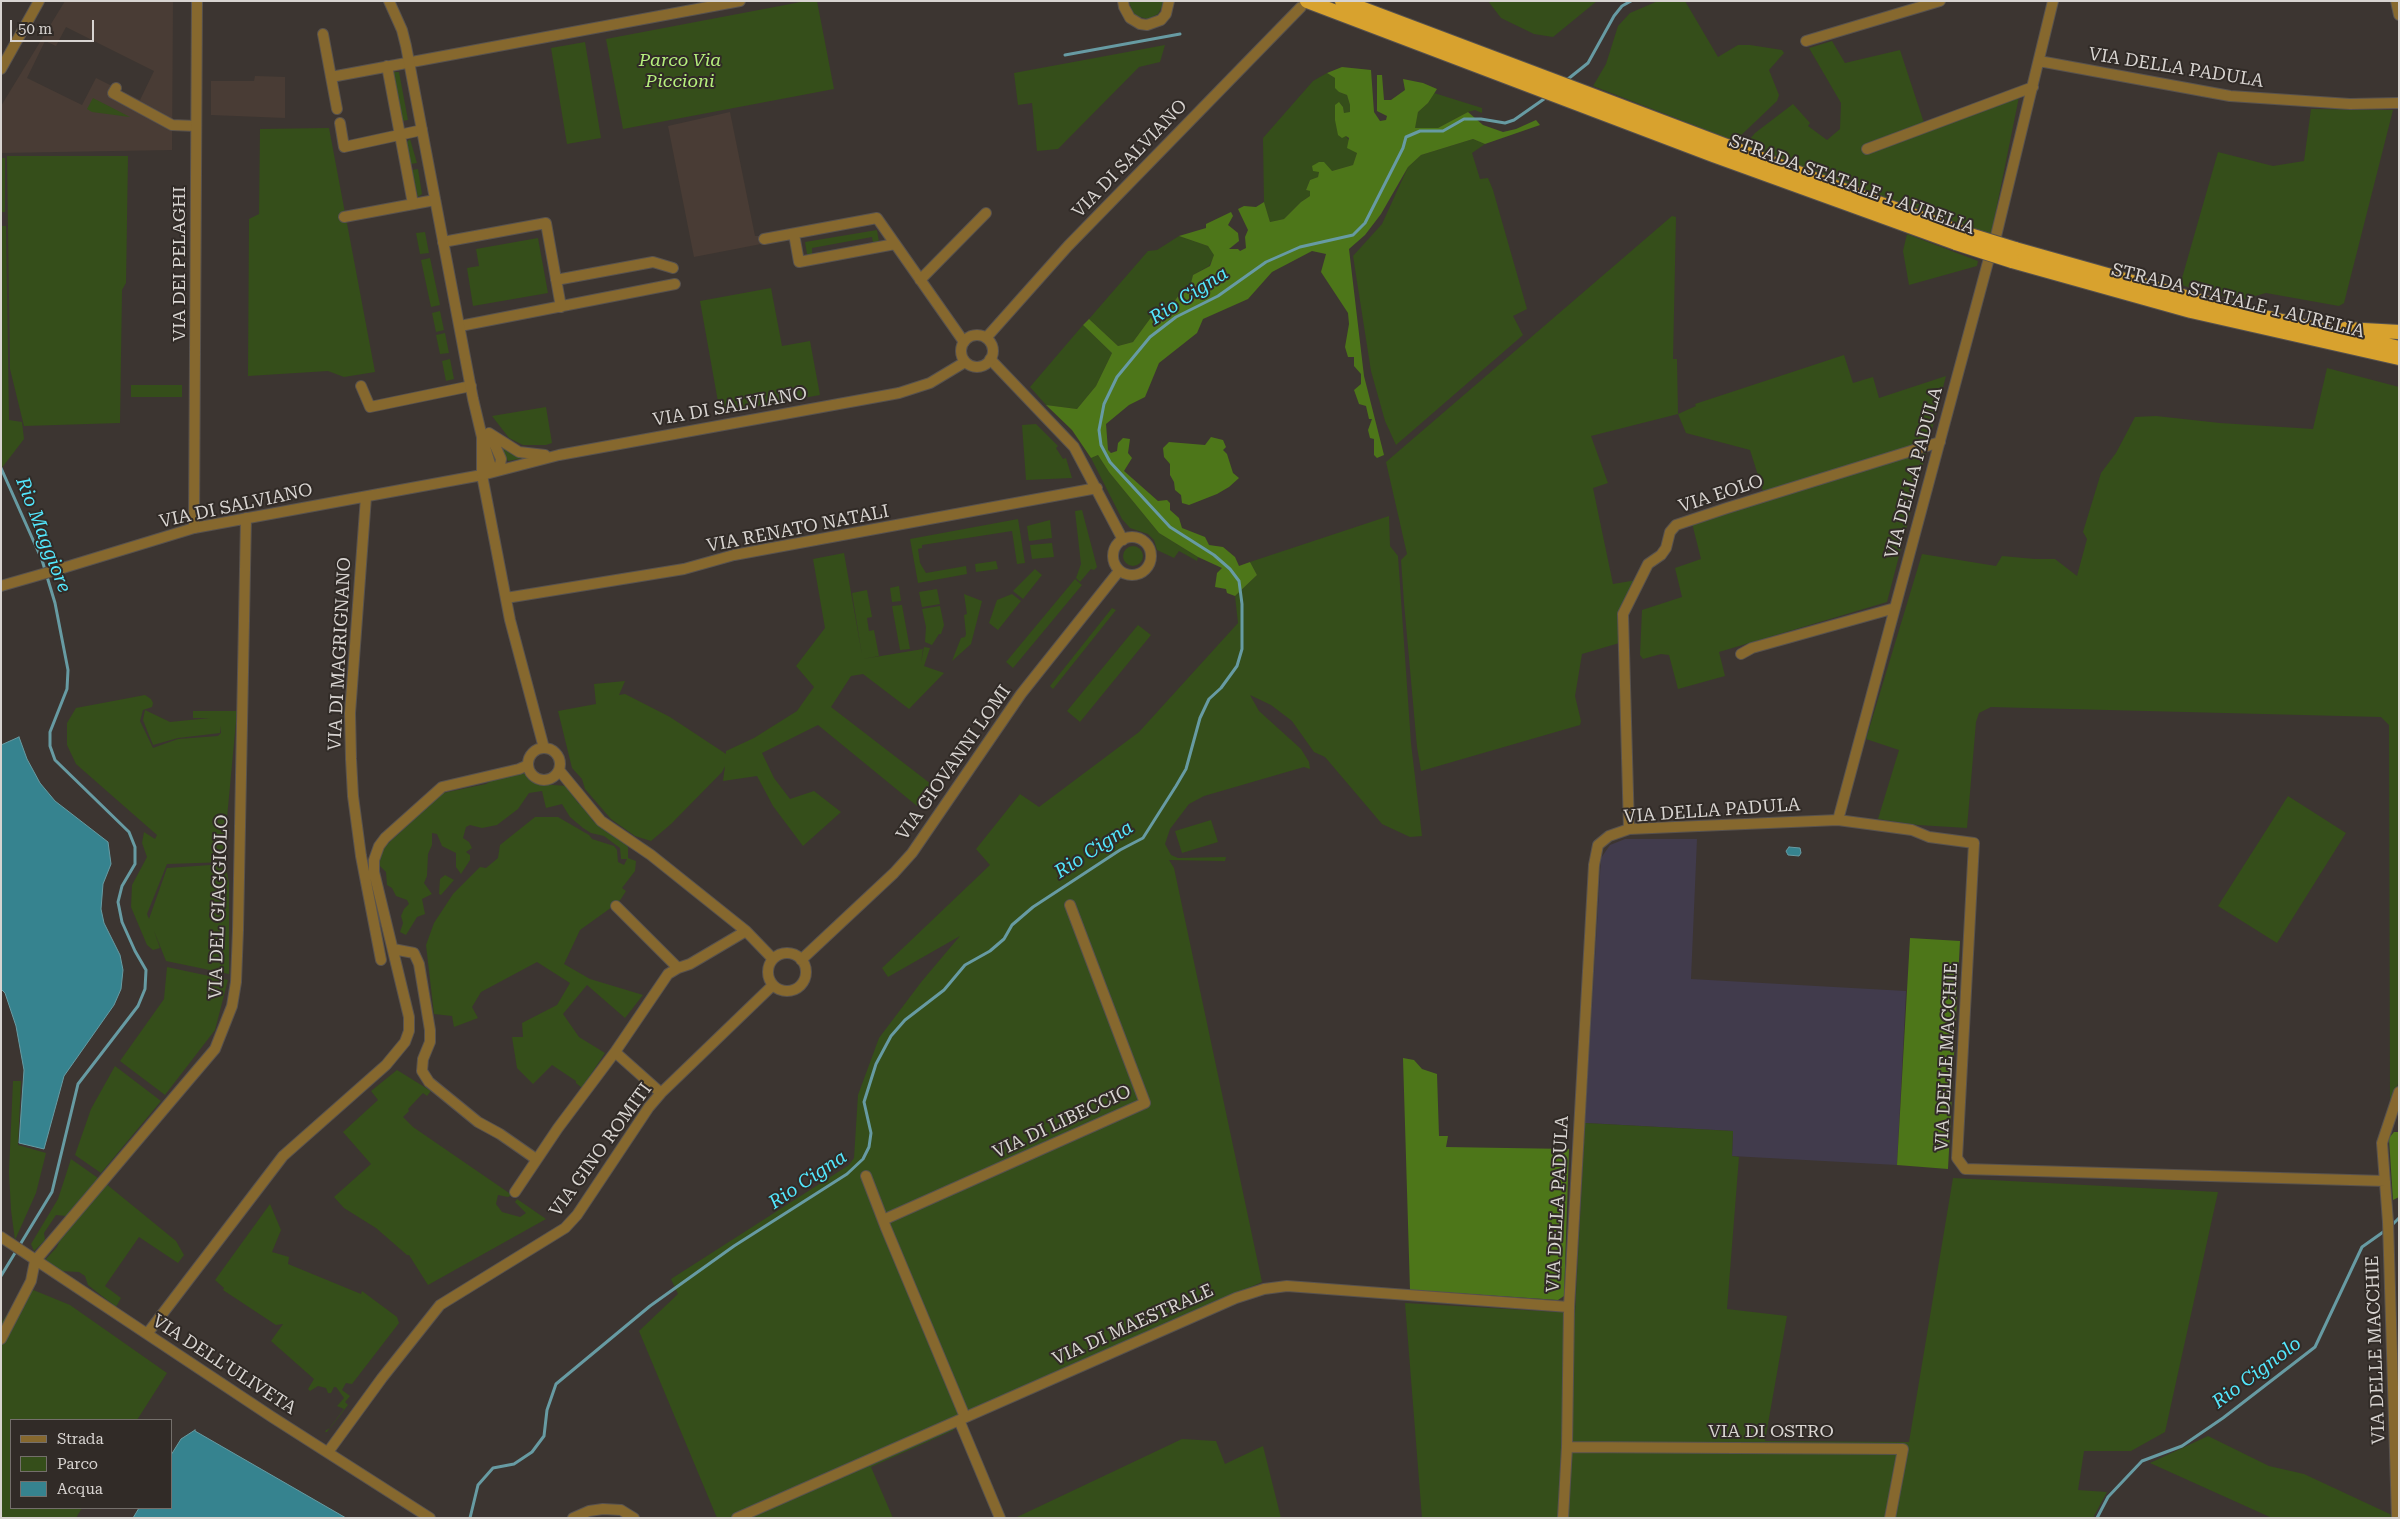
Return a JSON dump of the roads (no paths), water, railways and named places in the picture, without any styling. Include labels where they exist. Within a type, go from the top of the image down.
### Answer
[{"type":"highway","name":"STRADA STATALE 1 AURELIA","points":[[1304,4],[1336,6],[1628,115],[1832,199],[1958,237],[2164,305],[2351,349],[2399,358]]},
{"type":"highway","name":"STRADA STATALE 1 AURELIA","points":[[2014,255],[2399,348]]},
{"type":"highway","points":[[2307,327],[2399,332]]},
{"type":"highway","points":[[2351,349],[2399,365]]},
{"type":"street","points":[[1,69],[39,1]]},
{"type":"street","name":"VIA DEI PELAGHI","points":[[194,528],[197,1]]},
{"type":"street","points":[[389,1],[402,30],[475,406],[486,435],[490,464],[495,471]]},
{"type":"street","points":[[331,77],[740,1]]},
{"type":"street","points":[[1121,3],[1134,22],[1147,25],[1161,20],[1166,14],[1169,1]]},
{"type":"street","points":[[1806,41],[1940,1]]},
{"type":"street","points":[[1996,236],[2053,1]]},
{"type":"street","points":[[2396,1],[2399,15]]},
{"type":"street","name":"VIA DI SALVIANO","points":[[986,338],[1008,310],[1068,246],[1304,4]]},
{"type":"street","points":[[323,34],[337,109]]},
{"type":"street","name":"VIA DELLA PADULA","points":[[2039,61],[2230,96],[2350,104],[2399,103]]},
{"type":"street","points":[[387,66],[413,204]]},
{"type":"street","points":[[1867,149],[2033,88]]},
{"type":"street","points":[[121,93],[172,125],[196,126]]},
{"type":"street","points":[[340,123],[344,147],[422,130]]},
{"type":"street","points":[[344,217],[435,200]]},
{"type":"street","points":[[920,280],[986,213]]},
{"type":"street","points":[[764,239],[877,218],[964,342]]},
{"type":"street","points":[[443,242],[546,223],[561,306]]},
{"type":"street","points":[[794,234],[799,262],[895,244]]},
{"type":"street","points":[[556,280],[653,262],[673,268]]},
{"type":"street","name":"VIA DELLA PADULA","points":[[1563,1518],[1567,1447],[1569,1307],[1594,865],[1600,842],[1609,836],[1629,829],[1838,820],[1988,262]]},
{"type":"street","points":[[460,326],[675,284]]},
{"type":"street","points":[[975,335],[986,338],[992,348],[990,359],[979,366],[965,362],[961,352],[964,342],[975,335]]},
{"type":"street","points":[[990,359],[1066,436],[1081,457],[1123,540]]},
{"type":"street","name":"VIA DI SALVIANO","points":[[1,586],[194,528],[366,497],[483,480],[495,471],[559,456],[899,393],[930,383],[965,362]]},
{"type":"street","points":[[361,386],[370,407],[471,386]]},
{"type":"street","points":[[486,435],[519,452],[559,456]]},
{"type":"street","points":[[486,435],[483,480],[506,598],[544,748],[557,755],[559,770],[601,821],[651,855],[746,930],[773,959]]},
{"type":"street","name":"VIA EOLO","points":[[1629,829],[1623,614],[1648,564],[1661,555],[1666,548],[1670,532],[1676,525],[1727,508],[1940,442]]},
{"type":"street","name":"VIA RENATO NATALI","points":[[506,598],[684,569],[734,555],[1097,488]]},
{"type":"street","name":"VIA DI MAGRIGNANO","points":[[366,497],[350,713],[353,796],[361,856],[381,960]]},
{"type":"street","name":"VIA DEL GIAGGIOLO","points":[[1,1339],[31,1280],[31,1258],[215,1049],[232,1006],[236,982],[238,930],[246,518]]},
{"type":"street","points":[[1132,537],[1141,539],[1148,545],[1152,558],[1147,569],[1141,574],[1130,576],[1119,571],[1114,563],[1113,554],[1116,546],[1123,540],[1132,537]]},
{"type":"street","name":"VIA GIOVANNI LOMI","points":[[802,960],[912,853],[1020,694],[1119,571]]},
{"type":"street","points":[[1741,654],[1752,648],[1895,608]]},
{"type":"street","points":[[147,1334],[283,1156],[403,1048],[409,1031],[409,1017],[373,866],[376,852],[385,838],[442,787],[519,769],[528,765],[533,753],[544,748]]},
{"type":"street","points":[[528,765],[533,775],[542,780],[552,778],[559,770]]},
{"type":"street","name":"VIA DELLE MACCHIE","points":[[1838,820],[1912,830],[1928,838],[1974,843],[1957,1158],[1965,1170],[2385,1181]]},
{"type":"street","name":"VIA DI LIBECCIO","points":[[883,1220],[1145,1104],[1070,905]]},
{"type":"street","points":[[616,906],[678,968]]},
{"type":"street","points":[[515,1192],[536,1159],[615,1052],[668,974],[690,964],[746,930]]},
{"type":"street","points":[[393,949],[414,954],[419,964],[430,1030],[430,1042],[423,1059],[422,1071],[430,1082],[478,1122],[500,1134],[536,1159]]},
{"type":"street","points":[[789,953],[802,960],[806,970],[805,977],[798,988],[784,991],[773,985],[767,972],[777,955],[789,953]]},
{"type":"street","name":"VIA GINO ROMITI","points":[[328,1452],[376,1385],[440,1305],[565,1228],[577,1215],[661,1092],[773,985]]},
{"type":"street","points":[[615,1052],[661,1092]]},
{"type":"street","name":"VIA DELLE MACCHIE","points":[[2397,1518],[2389,1238],[2382,1143],[2399,1092]]},
{"type":"street","points":[[866,1176],[1000,1518]]},
{"type":"street","name":"VIA DELL'ULIVETA","points":[[1,1237],[430,1518]]},
{"type":"street","name":"VIA DI MAESTRALE","points":[[737,1518],[1236,1298],[1264,1289],[1287,1286],[1569,1307]]},
{"type":"street","name":"VIA DI OSTRO","points":[[1567,1447],[1903,1449],[1890,1518]]},
{"type":"street","points":[[573,1518],[589,1511],[603,1510],[621,1510],[634,1518]]},
{"type":"water","points":[[19,737],[27,759],[40,783],[55,801],[108,842],[111,864],[103,884],[101,909],[104,923],[120,955],[123,970],[121,989],[114,1005],[64,1076],[44,1149],[19,1143],[24,1070],[16,1026],[5,993],[1,989],[1,745]]},
{"type":"water","points":[[1789,847],[1800,848],[1801,853],[1799,856],[1788,855],[1786,851]]},
{"type":"water","points":[[195,1430],[346,1518],[133,1518],[138,1509],[172,1509],[172,1453],[181,1439]]},
{"type":"waterway","name":"Rio Cigna","points":[[1568,79],[1588,63],[1614,16],[1622,6],[1631,1]]},
{"type":"waterway","points":[[1065,55],[1180,34]]},
{"type":"waterway","name":"Rio Cigna","points":[[470,1518],[478,1485],[493,1468],[514,1464],[532,1452],[544,1436],[547,1410],[556,1384],[650,1306],[734,1246],[847,1174],[863,1159],[869,1147],[871,1133],[864,1102],[876,1064],[891,1036],[905,1020],[944,990],[965,965],[990,951],[1004,939],[1012,925],[1033,907],[1120,850],[1143,838],[1186,769],[1200,718],[1209,699],[1221,688],[1237,666],[1242,649],[1242,604],[1239,581],[1230,569],[1214,555],[1170,527],[1110,462],[1101,445],[1099,430],[1104,404],[1117,377],[1150,337],[1176,317],[1218,296],[1266,262],[1300,247],[1353,235],[1365,223],[1403,148],[1406,137],[1420,131],[1443,131],[1464,119],[1481,119],[1505,123],[1514,120],[1544,99]]},
{"type":"waterway","name":"Rio Maggiore","points":[[1,468],[42,560],[55,603],[68,670],[67,689],[50,732],[50,746],[55,760],[129,832],[135,847],[135,864],[122,886],[118,902],[122,922],[146,970],[145,989],[138,1006],[78,1084],[52,1192],[1,1276]]},
{"type":"waterway","name":"Rio Cignolo","points":[[2391,1226],[2399,1218]]},
{"type":"waterway","name":"Rio Cignolo","points":[[2097,1518],[2108,1497],[2142,1461],[2182,1446],[2223,1418],[2315,1347],[2362,1247],[2386,1230]]},
{"type":"park label","name":"Parco Via Piccioni","points":[[680,71]]}]
